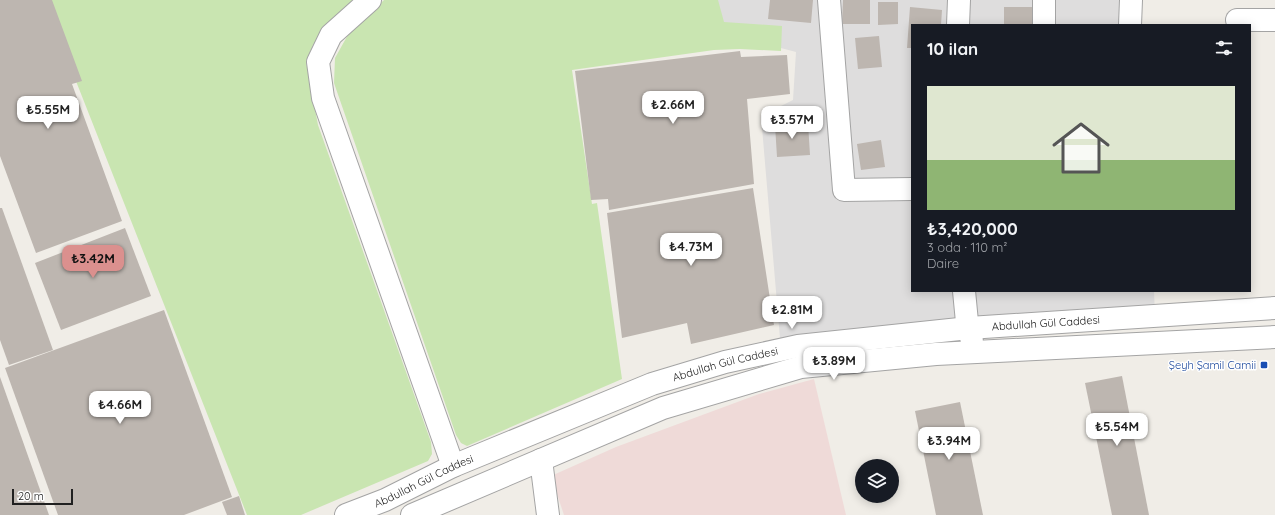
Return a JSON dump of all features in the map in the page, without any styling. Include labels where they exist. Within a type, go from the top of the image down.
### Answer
[{"type":"street","points":[[370,0],[331,36],[318,62],[323,98],[453,466]]},
{"type":"street","points":[[829,0],[844,190],[911,189]]},
{"type":"street","points":[[958,24],[959,0]]},
{"type":"street","points":[[1044,0],[1044,24]]},
{"type":"street","points":[[1130,0],[1130,24]]},
{"type":"street","points":[[1237,20],[1275,20]]},
{"type":"street","points":[[964,292],[974,352]]},
{"type":"street","name":"Abdullah Gül Caddesi","points":[[346,515],[388,507],[453,466],[652,384],[725,362],[798,346],[969,328],[1275,308]]},
{"type":"street","name":"Abdullah Gül Caddesi","points":[[423,513],[540,460],[663,408],[801,367],[974,352],[1275,337]]},
{"type":"street","points":[[540,460],[548,515]]},
{"type":"shaded area","points":[[710,0],[1140,0],[1141,24],[911,24],[911,292],[1154,292],[1155,315],[901,324],[780,338],[761,116],[793,100],[796,52],[740,37],[713,17]]},
{"type":"shaded area","points":[[814,379],[846,515],[564,515],[551,476],[616,447],[759,394]]},
{"type":"green space","points":[[44,0],[354,0],[333,18],[313,45],[306,62],[318,125],[431,442],[432,454],[428,461],[301,515],[247,515]]},
{"type":"green space","points":[[384,0],[718,0],[724,22],[782,26],[781,51],[740,49],[714,50],[572,70],[592,204],[597,203],[622,379],[467,446],[461,443],[456,435],[334,83],[335,58],[349,33]]},
{"type":"building","points":[[0,0],[52,0],[82,81],[72,84],[122,221],[36,253],[0,156]]},
{"type":"building","points":[[770,0],[813,0],[811,23],[768,19]]},
{"type":"building","points":[[843,0],[870,0],[870,24],[842,24]]},
{"type":"building","points":[[878,2],[898,2],[898,24],[878,25]]},
{"type":"building","points":[[910,7],[942,10],[941,24],[911,24],[911,48],[907,48]]},
{"type":"building","points":[[1004,7],[1032,7],[1032,24],[1004,24]]},
{"type":"building","points":[[879,36],[882,67],[858,69],[855,38]]},
{"type":"building","points":[[740,51],[741,57],[787,55],[790,94],[747,99],[754,184],[609,210],[608,199],[591,200],[575,71]]},
{"type":"building","points":[[808,123],[810,155],[777,157],[775,125]]},
{"type":"building","points":[[881,140],[885,167],[861,170],[857,144]]},
{"type":"building","points":[[753,188],[774,325],[691,344],[687,323],[622,338],[607,213]]},
{"type":"building","points":[[0,208],[2,208],[53,350],[9,365],[0,340]]},
{"type":"building","points":[[125,228],[151,296],[61,330],[35,263]]},
{"type":"building","points":[[164,310],[232,497],[184,515],[58,515],[5,368]]},
{"type":"building","points":[[1122,376],[1149,515],[1112,515],[1085,383]]},
{"type":"building","points":[[0,377],[49,515],[0,515]]},
{"type":"building","points":[[960,402],[983,515],[936,515],[915,411]]},
{"type":"building","points":[[239,496],[245,515],[227,515],[222,502]]},
{"type":"place","name":"Şeyh Şamil Camii","points":[[1264,365]]}]
